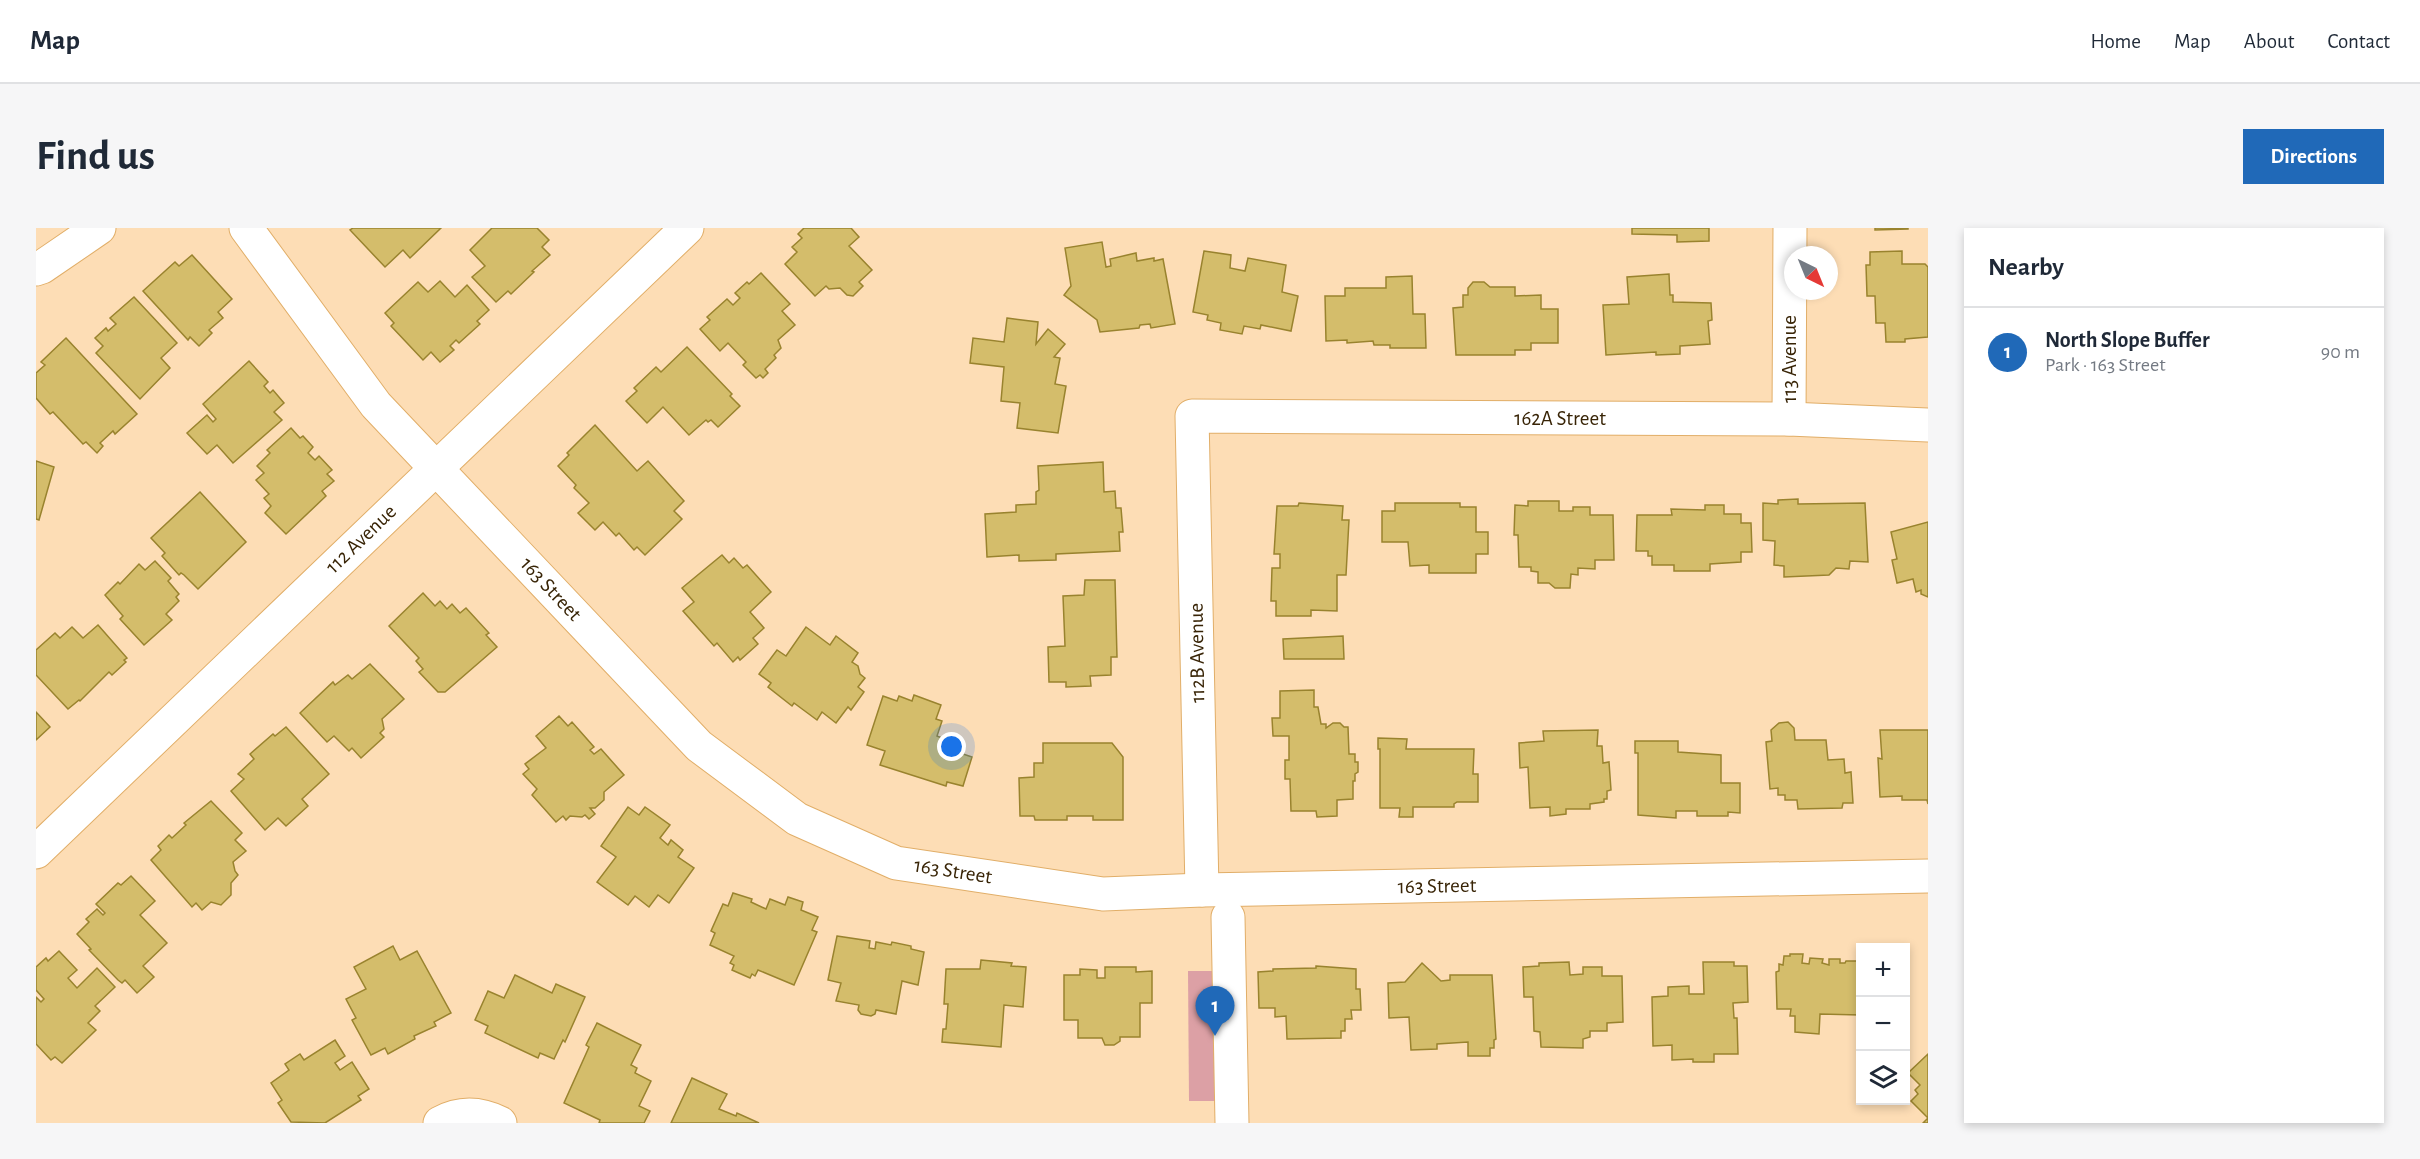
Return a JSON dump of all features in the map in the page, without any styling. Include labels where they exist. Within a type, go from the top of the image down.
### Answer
[{"type":"street","points":[[36,269],[99,228]]},
{"type":"street","name":"163 Street","points":[[246,228],[376,405],[699,746],[797,819],[896,863],[1103,894],[1202,890],[1928,876]]},
{"type":"street","name":"112 Avenue","points":[[36,852],[687,228]]},
{"type":"street","name":"113 Avenue","points":[[1789,419],[1790,228]]},
{"type":"street","name":"162A Street","points":[[1192,416],[1789,419],[1928,425]]},
{"type":"street","name":"112B Avenue","points":[[1192,416],[1202,890]]},
{"type":"street","points":[[1227,916],[1232,1123]]},
{"type":"street","points":[[440,1123],[464,1115],[484,1115],[500,1123]]},
{"type":"shaded area","points":[[1188,971],[1215,971],[1217,1101],[1189,1101]]},
{"type":"building","points":[[353,228],[441,228],[410,258],[403,250],[385,267],[350,230]]},
{"type":"building","points":[[492,228],[537,228],[549,240],[542,247],[550,255],[511,294],[508,291],[496,302],[472,277],[485,266],[470,250]]},
{"type":"building","points":[[804,228],[851,228],[859,237],[849,246],[872,270],[859,282],[863,286],[853,296],[847,295],[840,288],[829,289],[826,286],[815,296],[785,264],[797,252],[792,247],[802,238],[798,234]]},
{"type":"building","points":[[1632,228],[1709,228],[1709,241],[1677,242],[1677,235],[1632,234]]},
{"type":"building","points":[[1875,228],[1908,228],[1908,229],[1875,230]]},
{"type":"building","points":[[1102,242],[1106,267],[1111,266],[1110,259],[1136,253],[1137,261],[1163,259],[1175,324],[1151,328],[1150,324],[1140,325],[1139,328],[1100,332],[1097,320],[1064,295],[1071,286],[1065,248]]},
{"type":"building","points":[[1204,251],[1231,255],[1230,268],[1245,271],[1248,258],[1286,265],[1282,292],[1298,296],[1291,331],[1261,325],[1260,329],[1244,326],[1242,334],[1220,330],[1221,323],[1207,320],[1208,315],[1193,312]]},
{"type":"building","points":[[1902,251],[1902,264],[1925,264],[1928,267],[1928,337],[1905,339],[1905,342],[1886,342],[1885,323],[1876,323],[1875,296],[1867,296],[1866,265],[1870,265],[1870,252]]},
{"type":"building","points":[[192,255],[232,299],[218,312],[223,318],[209,330],[212,333],[199,346],[190,337],[188,340],[143,291],[175,262],[179,266]]},
{"type":"building","points":[[761,273],[790,304],[782,311],[795,325],[778,340],[781,348],[774,355],[776,358],[765,369],[768,373],[763,378],[760,375],[756,378],[743,365],[746,362],[728,343],[720,351],[700,329],[710,320],[707,317],[727,299],[733,305],[740,298],[735,293]]},
{"type":"building","points":[[1669,274],[1670,295],[1673,295],[1673,302],[1711,303],[1712,320],[1708,321],[1710,344],[1680,346],[1680,354],[1656,355],[1656,352],[1606,355],[1603,305],[1629,304],[1627,277]]},
{"type":"building","points":[[1412,276],[1413,314],[1425,314],[1426,348],[1390,348],[1390,345],[1374,345],[1373,341],[1347,343],[1347,340],[1326,341],[1325,296],[1345,296],[1345,288],[1386,288],[1386,277]]},
{"type":"building","points":[[440,281],[455,297],[467,285],[489,310],[477,321],[480,324],[459,343],[456,340],[450,346],[454,350],[440,362],[431,352],[423,360],[391,326],[394,323],[385,313],[418,282],[428,292]]},
{"type":"building","points":[[1473,282],[1484,282],[1490,287],[1515,287],[1515,296],[1541,295],[1541,309],[1558,309],[1558,343],[1531,343],[1531,350],[1515,350],[1515,355],[1456,355],[1453,308],[1463,307],[1463,295],[1468,295],[1468,288]]},
{"type":"building","points":[[134,297],[177,343],[161,358],[170,368],[140,399],[96,353],[103,346],[95,338],[106,328],[108,331],[116,324],[110,318]]},
{"type":"building","points":[[1007,318],[1038,322],[1036,344],[1048,329],[1065,344],[1054,357],[1060,358],[1055,384],[1066,386],[1058,433],[1017,428],[1020,403],[1001,401],[1004,367],[970,363],[973,338],[1004,342]]},
{"type":"building","points":[[66,338],[137,414],[115,434],[113,431],[100,443],[103,446],[97,453],[86,442],[83,444],[53,412],[50,414],[36,398],[36,373],[45,365],[41,362]]},
{"type":"building","points":[[687,347],[732,394],[730,396],[740,406],[718,427],[711,420],[708,422],[706,420],[689,435],[663,407],[647,423],[626,401],[637,391],[634,388],[656,367],[661,372]]},
{"type":"building","points":[[249,361],[268,382],[264,386],[270,393],[273,390],[284,403],[274,412],[282,420],[233,463],[217,445],[207,454],[187,433],[207,415],[213,422],[216,419],[203,404]]},
{"type":"building","points":[[595,425],[637,471],[648,461],[684,501],[674,511],[682,519],[645,555],[637,547],[634,550],[619,533],[616,536],[603,522],[595,530],[578,513],[589,503],[574,488],[576,485],[558,466],[569,455],[567,453]]},
{"type":"building","points":[[291,428],[313,447],[308,453],[315,460],[319,456],[332,470],[327,474],[334,481],[322,491],[326,496],[286,534],[265,513],[271,506],[264,498],[269,494],[256,480],[264,473],[257,466],[270,453],[267,450]]},
{"type":"building","points":[[36,461],[54,467],[39,520],[36,519]]},
{"type":"building","points":[[1103,462],[1104,492],[1115,491],[1116,508],[1121,508],[1123,532],[1119,532],[1120,551],[1056,554],[1056,560],[1019,561],[1019,555],[987,557],[985,514],[1016,512],[1016,505],[1036,504],[1036,492],[1039,490],[1038,466]]},
{"type":"building","points":[[200,492],[246,542],[198,589],[184,575],[181,573],[179,575],[162,556],[165,553],[151,538]]},
{"type":"building","points":[[1798,499],[1798,504],[1865,503],[1868,562],[1850,561],[1849,569],[1836,568],[1829,575],[1784,577],[1784,566],[1774,565],[1775,541],[1763,540],[1763,503],[1778,504],[1778,500]]},
{"type":"building","points":[[1528,501],[1559,501],[1559,511],[1573,511],[1573,507],[1590,507],[1590,515],[1613,515],[1614,560],[1595,560],[1595,569],[1578,568],[1578,575],[1571,574],[1570,588],[1555,588],[1549,583],[1538,583],[1538,572],[1531,571],[1531,567],[1519,567],[1518,535],[1514,535],[1515,505],[1528,506]]},
{"type":"building","points":[[1299,503],[1343,506],[1342,520],[1349,520],[1346,575],[1337,575],[1337,611],[1311,610],[1311,616],[1276,616],[1276,601],[1271,601],[1272,568],[1280,568],[1280,554],[1274,554],[1277,506],[1298,506]]},
{"type":"building","points":[[1395,503],[1460,503],[1460,507],[1476,507],[1476,532],[1488,532],[1488,554],[1476,554],[1476,573],[1429,573],[1429,565],[1410,566],[1408,542],[1382,542],[1382,511],[1395,511]]},
{"type":"building","points":[[1705,505],[1724,505],[1724,514],[1741,514],[1741,523],[1751,523],[1752,552],[1741,552],[1741,562],[1710,564],[1710,571],[1674,571],[1674,565],[1652,565],[1652,556],[1648,556],[1648,551],[1636,551],[1637,515],[1672,515],[1671,509],[1705,510]]},
{"type":"building","points":[[1928,522],[1928,597],[1921,594],[1921,590],[1916,592],[1913,579],[1897,583],[1892,560],[1897,559],[1891,532]]},
{"type":"building","points":[[722,555],[729,563],[734,558],[743,568],[747,565],[771,592],[750,612],[764,628],[753,638],[758,644],[740,660],[738,657],[733,662],[717,643],[714,646],[683,611],[694,602],[682,588]]},
{"type":"building","points":[[155,561],[171,578],[168,581],[179,594],[176,597],[179,601],[166,614],[172,620],[144,645],[120,619],[123,616],[105,595],[118,582],[120,584],[139,564],[145,570]]},
{"type":"building","points":[[1085,580],[1115,580],[1117,657],[1111,657],[1111,675],[1090,676],[1091,686],[1066,687],[1066,682],[1049,682],[1048,647],[1065,646],[1063,596],[1084,595]]},
{"type":"building","points":[[423,593],[435,606],[440,601],[447,609],[452,604],[460,613],[466,608],[489,633],[486,635],[497,647],[445,692],[438,692],[419,672],[423,669],[416,661],[419,658],[389,626]]},
{"type":"building","points":[[98,625],[127,658],[124,660],[126,662],[112,675],[109,672],[80,701],[68,709],[36,675],[36,650],[55,633],[60,638],[72,627],[83,638]]},
{"type":"building","points":[[806,627],[830,645],[836,636],[858,653],[852,662],[858,666],[860,674],[865,678],[858,687],[864,692],[851,710],[848,707],[836,723],[822,712],[817,720],[794,703],[792,706],[768,687],[771,683],[759,674],[777,650],[786,656]]},
{"type":"building","points":[[1343,636],[1344,659],[1284,659],[1283,639]]},
{"type":"building","points":[[370,664],[404,699],[382,719],[384,729],[380,733],[384,737],[361,758],[352,748],[349,751],[334,736],[327,742],[300,713],[333,682],[335,685],[348,675],[352,679]]},
{"type":"building","points":[[1314,690],[1314,707],[1318,707],[1321,724],[1326,724],[1326,728],[1333,723],[1340,723],[1348,727],[1349,754],[1355,754],[1355,762],[1358,762],[1358,772],[1353,781],[1353,799],[1337,800],[1337,816],[1317,817],[1316,811],[1291,811],[1290,779],[1285,779],[1285,760],[1289,760],[1289,736],[1273,736],[1272,718],[1280,718],[1280,691]]},
{"type":"building","points":[[914,695],[941,705],[936,719],[942,721],[937,736],[965,747],[963,754],[972,757],[963,786],[947,782],[946,786],[880,765],[885,751],[867,745],[883,696],[897,701],[899,696],[912,701]]},
{"type":"building","points":[[36,712],[50,727],[36,740]]},
{"type":"building","points":[[559,716],[568,726],[572,722],[594,747],[590,750],[594,754],[601,749],[624,775],[604,792],[604,800],[595,808],[590,808],[595,814],[589,819],[585,815],[570,816],[566,820],[563,816],[556,822],[532,795],[537,789],[523,774],[529,769],[525,764],[546,748],[536,736]]},
{"type":"building","points":[[1788,722],[1794,728],[1795,740],[1826,740],[1828,760],[1844,759],[1845,773],[1851,772],[1853,803],[1843,803],[1842,808],[1798,809],[1797,800],[1785,800],[1785,795],[1778,795],[1778,788],[1770,789],[1766,742],[1772,741],[1771,730],[1779,723]]},
{"type":"building","points":[[286,727],[329,774],[302,799],[308,806],[286,826],[278,818],[265,830],[231,791],[244,779],[238,774],[254,759],[250,754],[273,734],[275,736]]},
{"type":"building","points":[[1598,730],[1597,746],[1602,746],[1603,763],[1609,762],[1611,790],[1607,791],[1607,799],[1604,799],[1604,802],[1590,804],[1590,809],[1566,809],[1566,814],[1550,816],[1550,807],[1530,808],[1528,767],[1520,768],[1519,743],[1544,741],[1543,731]]},
{"type":"building","points":[[1880,730],[1928,730],[1928,804],[1927,800],[1902,800],[1902,796],[1880,797],[1878,758],[1882,759]]},
{"type":"building","points":[[1378,738],[1407,739],[1406,749],[1474,749],[1473,774],[1478,774],[1478,802],[1457,802],[1454,807],[1413,807],[1413,817],[1399,817],[1400,808],[1380,808]]},
{"type":"building","points":[[1635,741],[1678,741],[1678,752],[1721,755],[1721,783],[1740,783],[1740,813],[1728,812],[1728,816],[1697,816],[1697,811],[1676,811],[1676,818],[1638,815],[1638,753],[1635,753]]},
{"type":"building","points":[[1043,743],[1112,743],[1123,757],[1123,820],[1093,820],[1093,816],[1067,816],[1067,820],[1035,820],[1034,816],[1020,816],[1019,778],[1034,777],[1034,763],[1043,763]]},
{"type":"building","points":[[211,801],[242,833],[235,840],[246,851],[233,862],[238,875],[231,883],[231,895],[221,905],[211,902],[202,910],[196,903],[192,907],[151,860],[161,850],[158,846],[169,835],[172,838],[186,825],[184,823]]},
{"type":"building","points":[[628,807],[639,815],[645,807],[670,825],[660,838],[668,845],[671,840],[683,850],[678,857],[694,868],[669,903],[658,895],[649,907],[635,896],[628,905],[597,882],[616,857],[601,846]]},
{"type":"building","points":[[131,876],[155,901],[140,915],[167,943],[143,966],[154,977],[137,993],[125,980],[122,983],[118,980],[77,934],[89,922],[86,919],[97,909],[103,915],[105,913],[96,904],[118,883],[121,885]]},
{"type":"building","points":[[733,893],[752,899],[751,902],[766,909],[770,899],[785,905],[788,897],[803,902],[801,910],[818,917],[812,930],[817,932],[794,985],[758,970],[755,976],[752,974],[750,978],[732,970],[734,965],[730,963],[734,956],[710,945],[715,933],[711,931],[723,904],[728,906]]},
{"type":"building","points":[[837,936],[870,941],[869,948],[875,949],[876,942],[891,945],[892,942],[911,946],[911,949],[924,952],[918,985],[902,981],[896,1014],[876,1010],[871,1016],[861,1014],[858,1010],[859,1005],[836,1001],[841,983],[828,980]]},
{"type":"building","points":[[393,946],[400,960],[417,951],[451,1013],[434,1022],[436,1026],[414,1036],[415,1039],[388,1054],[385,1048],[371,1055],[352,1020],[356,1018],[346,999],[366,989],[354,967]]},
{"type":"building","points":[[59,951],[77,970],[68,978],[77,988],[97,968],[115,987],[95,1006],[100,1011],[88,1023],[96,1030],[62,1063],[55,1057],[51,1060],[36,1044],[36,997],[41,1002],[44,999],[36,990],[36,967],[46,958],[48,961]]},
{"type":"building","points":[[1790,954],[1803,954],[1802,963],[1809,964],[1810,958],[1823,959],[1822,963],[1829,965],[1829,959],[1840,959],[1840,963],[1856,961],[1856,1015],[1820,1014],[1819,1034],[1795,1032],[1795,1016],[1790,1016],[1791,1009],[1777,1009],[1776,972],[1779,971],[1779,964],[1783,965],[1784,956],[1790,956]]},
{"type":"building","points":[[981,960],[1012,963],[1011,966],[1026,967],[1023,1007],[1004,1005],[1001,1047],[942,1042],[943,1029],[946,1029],[948,1004],[944,1004],[946,969],[980,969]]},
{"type":"building","points":[[1569,962],[1570,975],[1583,974],[1583,967],[1602,967],[1602,976],[1622,976],[1623,1022],[1607,1023],[1607,1031],[1590,1031],[1590,1037],[1583,1039],[1583,1048],[1541,1047],[1540,1032],[1534,1031],[1533,997],[1524,997],[1523,967],[1539,966],[1539,963]]},
{"type":"building","points":[[1703,962],[1734,962],[1734,966],[1747,966],[1748,1002],[1733,1003],[1734,1018],[1737,1018],[1738,1054],[1714,1054],[1714,1062],[1693,1062],[1693,1059],[1672,1060],[1672,1045],[1653,1046],[1652,997],[1668,996],[1668,987],[1689,986],[1689,994],[1704,994]]},
{"type":"building","points":[[1422,963],[1441,981],[1450,980],[1450,975],[1492,975],[1496,1039],[1494,1048],[1490,1048],[1490,1056],[1468,1056],[1468,1042],[1437,1044],[1437,1049],[1411,1050],[1409,1017],[1389,1018],[1388,983],[1405,982]]},
{"type":"building","points":[[1316,966],[1356,969],[1356,989],[1360,989],[1361,1010],[1351,1010],[1352,1019],[1345,1019],[1345,1031],[1341,1031],[1341,1038],[1287,1039],[1286,1016],[1275,1017],[1275,1008],[1259,1008],[1258,972],[1273,971],[1273,969],[1316,968]]},
{"type":"building","points":[[1105,967],[1136,967],[1136,972],[1152,971],[1152,1003],[1140,1003],[1140,1037],[1120,1037],[1120,1041],[1114,1045],[1105,1045],[1102,1038],[1078,1038],[1078,1020],[1064,1020],[1064,975],[1080,975],[1080,969],[1097,970],[1097,978],[1105,978]]},
{"type":"building","points":[[515,975],[552,993],[556,984],[585,997],[565,1042],[563,1040],[554,1059],[540,1053],[538,1058],[485,1033],[488,1026],[475,1020],[488,991],[504,998]]},
{"type":"building","points":[[597,1023],[641,1045],[631,1065],[637,1068],[635,1073],[651,1081],[639,1106],[650,1111],[644,1123],[599,1123],[600,1120],[564,1103]]},
{"type":"building","points":[[335,1040],[345,1056],[335,1063],[340,1070],[352,1062],[369,1089],[358,1096],[361,1100],[325,1123],[291,1122],[278,1103],[282,1100],[271,1083],[289,1070],[285,1064],[300,1054],[304,1060]]},
{"type":"building","points":[[1928,1054],[1928,1118],[1911,1101],[1918,1094],[1915,1090],[1920,1085],[1910,1075],[1910,1071]]},
{"type":"building","points":[[692,1078],[727,1094],[719,1109],[736,1116],[737,1113],[759,1123],[671,1123]]},
{"type":"place","name":"North Slope Buffer","points":[[1215,1036]]}]
